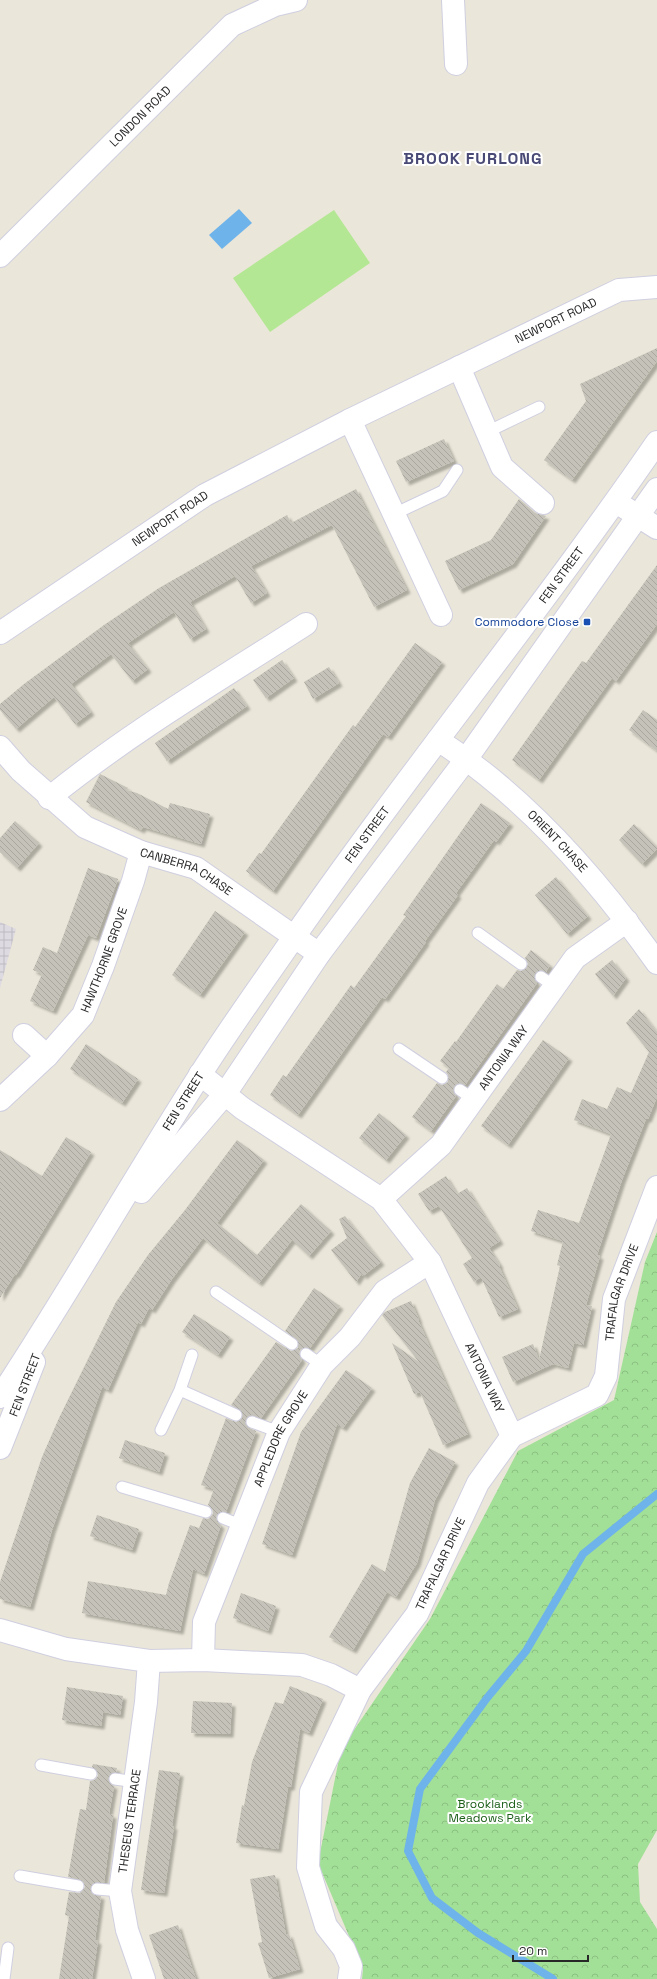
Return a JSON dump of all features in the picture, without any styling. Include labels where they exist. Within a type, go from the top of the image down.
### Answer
[{"type":"street","name":"LONDON ROAD","points":[[0,256],[232,25],[277,3],[296,0]]},
{"type":"street","points":[[453,0],[456,64]]},
{"type":"street","name":"NEWPORT ROAD","points":[[0,633],[205,495],[350,420],[619,290],[657,287]]},
{"type":"street","points":[[459,367],[502,467],[543,503]]},
{"type":"street","points":[[350,420],[440,615]]},
{"type":"street","name":"FEN STREET","points":[[0,1396],[50,1322],[200,1074],[294,937],[438,740],[616,502],[657,442]]},
{"type":"street","name":"FEN STREET","points":[[98,1241],[225,1094],[318,954],[466,758],[657,489]]},
{"type":"street","points":[[616,502],[657,528]]},
{"type":"street","points":[[49,798],[96,762],[181,704],[306,624]]},
{"type":"street","name":"ORIENT CHASE","points":[[438,740],[466,758],[492,779],[560,845],[627,921],[657,963]]},
{"type":"street","name":"CANBERRA CHASE","points":[[0,747],[20,771],[49,798],[85,827],[141,852],[196,868],[318,954]]},
{"type":"street","name":"HAWTHORNE GROVE","points":[[0,1100],[47,1056],[82,1015],[115,931],[133,881],[141,852]]},
{"type":"street","name":"ANTONIA WAY","points":[[382,1199],[441,1145],[467,1095],[548,982],[575,958],[627,921]]},
{"type":"street","points":[[24,1035],[47,1056]]},
{"type":"street","name":"ANTONIA WAY","points":[[200,1074],[242,1108],[382,1199],[430,1262],[512,1436]]},
{"type":"street","name":"TRAFALGAR DRIVE","points":[[349,1979],[351,1966],[344,1949],[326,1926],[308,1867],[311,1792],[360,1690],[416,1614],[478,1483],[512,1436],[597,1395],[606,1376],[614,1299],[657,1187]]},
{"type":"street","name":"APPLEDORE GROVE","points":[[203,1660],[204,1622],[233,1522],[314,1359],[350,1337],[385,1291],[430,1262]]},
{"type":"street","name":"FEN STREET","points":[[0,1448],[50,1322]]},
{"type":"street","points":[[0,1630],[66,1649],[149,1661],[203,1660],[302,1665],[331,1675],[360,1690]]},
{"type":"street","name":"THESEUS TERRACE","points":[[144,1979],[127,1930],[120,1892],[136,1782],[146,1702],[149,1661]]},
{"type":"lane","points":[[487,432],[539,407]]},
{"type":"lane","points":[[394,514],[443,491],[457,470]]},
{"type":"lane","points":[[478,933],[521,964]]},
{"type":"lane","points":[[399,1049],[442,1078]]},
{"type":"lane","points":[[216,1292],[292,1344]]},
{"type":"lane","points":[[161,1430],[180,1390],[192,1355]]},
{"type":"lane","points":[[180,1390],[236,1415]]},
{"type":"lane","points":[[252,1422],[279,1432]]},
{"type":"lane","points":[[122,1487],[206,1512]]},
{"type":"lane","points":[[41,1765],[91,1774]]},
{"type":"lane","points":[[115,1778],[136,1782]]},
{"type":"lane","points":[[20,1876],[78,1886]]},
{"type":"lane","points":[[97,1889],[120,1892]]},
{"type":"lane","points":[[4,1979],[8,1948]]},
{"type":"shaded area","points":[[0,922],[16,929],[0,988]]},
{"type":"green space","points":[[334,210],[370,263],[270,332],[233,278]]},
{"type":"green space","name":"Brooklands Meadows Park","points":[[657,1232],[657,1830],[638,1864],[640,1902],[657,1929],[657,1979],[362,1979],[363,1969],[318,1863],[341,1749],[430,1619],[518,1451],[614,1400],[645,1262]]},
{"type":"water","points":[[239,209],[252,223],[222,249],[209,235]]},
{"type":"building","points":[[657,348],[657,361],[572,480],[544,460],[586,401],[580,384]]},
{"type":"building","points":[[444,439],[454,461],[406,482],[396,461]]},
{"type":"building","points":[[356,489],[407,590],[374,607],[332,525],[251,566],[267,593],[251,603],[235,576],[190,602],[206,629],[190,639],[174,612],[128,643],[148,669],[132,681],[111,654],[71,684],[91,712],[75,724],[54,697],[16,729],[0,710],[0,704],[24,684],[104,625],[159,588],[287,515],[291,523]]},
{"type":"building","points":[[519,499],[535,513],[546,516],[513,564],[459,590],[445,561],[491,540]]},
{"type":"building","points":[[657,565],[657,624],[616,681],[612,678],[539,780],[512,760],[582,661],[586,663]]},
{"type":"building","points":[[415,643],[442,662],[388,737],[383,734],[273,891],[246,871],[259,853],[261,854],[353,725],[355,727]]},
{"type":"building","points":[[282,660],[294,678],[266,698],[253,680]]},
{"type":"building","points":[[329,667],[339,683],[313,699],[304,682]]},
{"type":"building","points":[[234,688],[247,706],[167,761],[155,743]]},
{"type":"building","points":[[643,710],[657,720],[657,751],[629,730]]},
{"type":"building","points":[[100,774],[128,788],[126,790],[137,793],[168,809],[170,803],[210,814],[201,844],[143,827],[141,830],[86,802]]},
{"type":"building","points":[[481,803],[510,823],[496,842],[494,840],[456,893],[458,895],[425,941],[426,942],[385,999],[382,997],[298,1115],[270,1095],[283,1075],[286,1077],[351,985],[354,988],[406,916],[403,915]]},
{"type":"building","points":[[15,821],[39,843],[17,868],[0,852],[0,838]]},
{"type":"building","points":[[634,824],[657,847],[657,849],[642,864],[619,840]]},
{"type":"building","points":[[88,868],[118,879],[96,938],[88,935],[53,1011],[30,1001],[42,974],[33,970],[43,947],[57,953]]},
{"type":"building","points":[[556,877],[588,916],[567,934],[535,895]]},
{"type":"building","points":[[215,911],[245,932],[200,995],[172,975]]},
{"type":"building","points":[[531,950],[550,965],[546,972],[541,970],[536,973],[535,980],[537,983],[465,1085],[460,1083],[455,1086],[453,1090],[456,1096],[431,1131],[412,1117],[437,1083],[442,1085],[448,1082],[448,1075],[446,1072],[449,1068],[440,1061],[455,1041],[456,1042],[497,984],[503,989],[517,970],[521,971],[526,968],[528,964],[525,958]]},
{"type":"building","points":[[612,960],[626,978],[613,996],[595,974]]},
{"type":"building","points":[[639,1009],[657,1032],[657,1097],[648,1119],[646,1119],[622,1180],[597,1255],[600,1256],[586,1305],[592,1306],[583,1345],[574,1343],[568,1368],[553,1364],[513,1382],[502,1357],[533,1344],[539,1360],[560,1266],[557,1265],[563,1241],[531,1231],[538,1210],[579,1223],[611,1134],[574,1120],[582,1099],[607,1109],[617,1087],[631,1093],[649,1052],[626,1023]]},
{"type":"building","points":[[543,1040],[569,1058],[508,1145],[481,1126]]},
{"type":"building","points":[[86,1044],[138,1079],[122,1103],[70,1069]]},
{"type":"building","points":[[379,1113],[406,1135],[386,1160],[359,1138]]},
{"type":"building","points":[[66,1137],[91,1152],[16,1275],[15,1274],[0,1298],[0,1150],[42,1176]]},
{"type":"building","points":[[237,1140],[264,1160],[217,1223],[257,1255],[301,1204],[331,1231],[309,1256],[292,1240],[259,1283],[203,1238],[172,1279],[152,1310],[149,1308],[141,1324],[138,1322],[108,1390],[102,1387],[52,1530],[30,1607],[0,1599],[0,1582],[42,1457],[59,1418],[116,1302],[148,1255],[185,1210]]},
{"type":"building","points":[[446,1176],[457,1194],[467,1188],[500,1241],[489,1248],[500,1265],[499,1266],[518,1309],[499,1317],[481,1277],[474,1282],[463,1264],[472,1258],[439,1206],[429,1211],[418,1194]]},
{"type":"building","points":[[345,1216],[381,1262],[363,1276],[362,1273],[356,1282],[331,1250],[347,1238],[339,1219]]},
{"type":"building","points":[[314,1288],[340,1306],[310,1348],[306,1347],[300,1350],[299,1354],[302,1360],[261,1418],[251,1415],[246,1419],[247,1427],[256,1431],[226,1512],[219,1512],[216,1516],[217,1522],[221,1525],[204,1574],[193,1569],[180,1631],[82,1613],[88,1581],[166,1595],[190,1525],[199,1528],[203,1518],[208,1519],[213,1514],[213,1510],[208,1505],[214,1489],[201,1485],[226,1418],[236,1422],[242,1417],[241,1411],[231,1405],[276,1342],[291,1351],[298,1348],[298,1341],[285,1331]]},
{"type":"building","points":[[411,1301],[468,1434],[443,1445],[420,1392],[414,1394],[392,1343],[419,1362],[382,1315],[385,1312]]},
{"type":"building","points":[[194,1314],[230,1337],[218,1355],[182,1332]]},
{"type":"building","points":[[346,1370],[372,1388],[343,1428],[337,1424],[292,1555],[262,1544],[301,1432]]},
{"type":"building","points":[[125,1440],[165,1453],[159,1472],[119,1458]]},
{"type":"building","points":[[429,1448],[455,1462],[435,1500],[417,1563],[396,1597],[387,1592],[353,1650],[329,1637],[372,1564],[385,1572],[410,1483]]},
{"type":"building","points":[[97,1515],[139,1529],[132,1550],[90,1536]]},
{"type":"building","points":[[241,1593],[276,1606],[268,1631],[233,1618]]},
{"type":"building","points":[[290,1686],[323,1699],[309,1733],[300,1729],[291,1787],[288,1787],[278,1849],[236,1843],[242,1805],[244,1806],[252,1762],[275,1702],[283,1704]]},
{"type":"building","points":[[67,1687],[123,1696],[120,1715],[103,1712],[101,1726],[62,1720]]},
{"type":"building","points":[[193,1701],[232,1703],[230,1734],[191,1733]]},
{"type":"building","points":[[93,1764],[117,1768],[116,1772],[110,1774],[108,1778],[110,1784],[114,1786],[109,1814],[113,1815],[104,1883],[94,1883],[90,1888],[93,1894],[101,1896],[95,1940],[98,1941],[92,1979],[59,1979],[69,1916],[65,1915],[69,1892],[80,1893],[85,1887],[82,1880],[68,1877],[80,1809],[86,1810],[90,1781],[94,1780],[98,1776],[97,1771],[92,1767]]},
{"type":"building","points":[[159,1770],[180,1773],[164,1893],[141,1890]]},
{"type":"building","points":[[275,1875],[286,1935],[289,1934],[300,1969],[269,1978],[258,1943],[262,1942],[250,1879]]},
{"type":"building","points":[[178,1925],[196,1979],[164,1979],[149,1935]]},
{"type":"waterway","points":[[553,1979],[478,1933],[432,1898],[408,1851],[420,1789],[487,1698],[526,1651],[583,1554],[657,1494]]},
{"type":"place","name":"Commodore Close","points":[[587,622]]},
{"type":"district","name":"BROOK FURLONG","points":[[473,158]]}]
